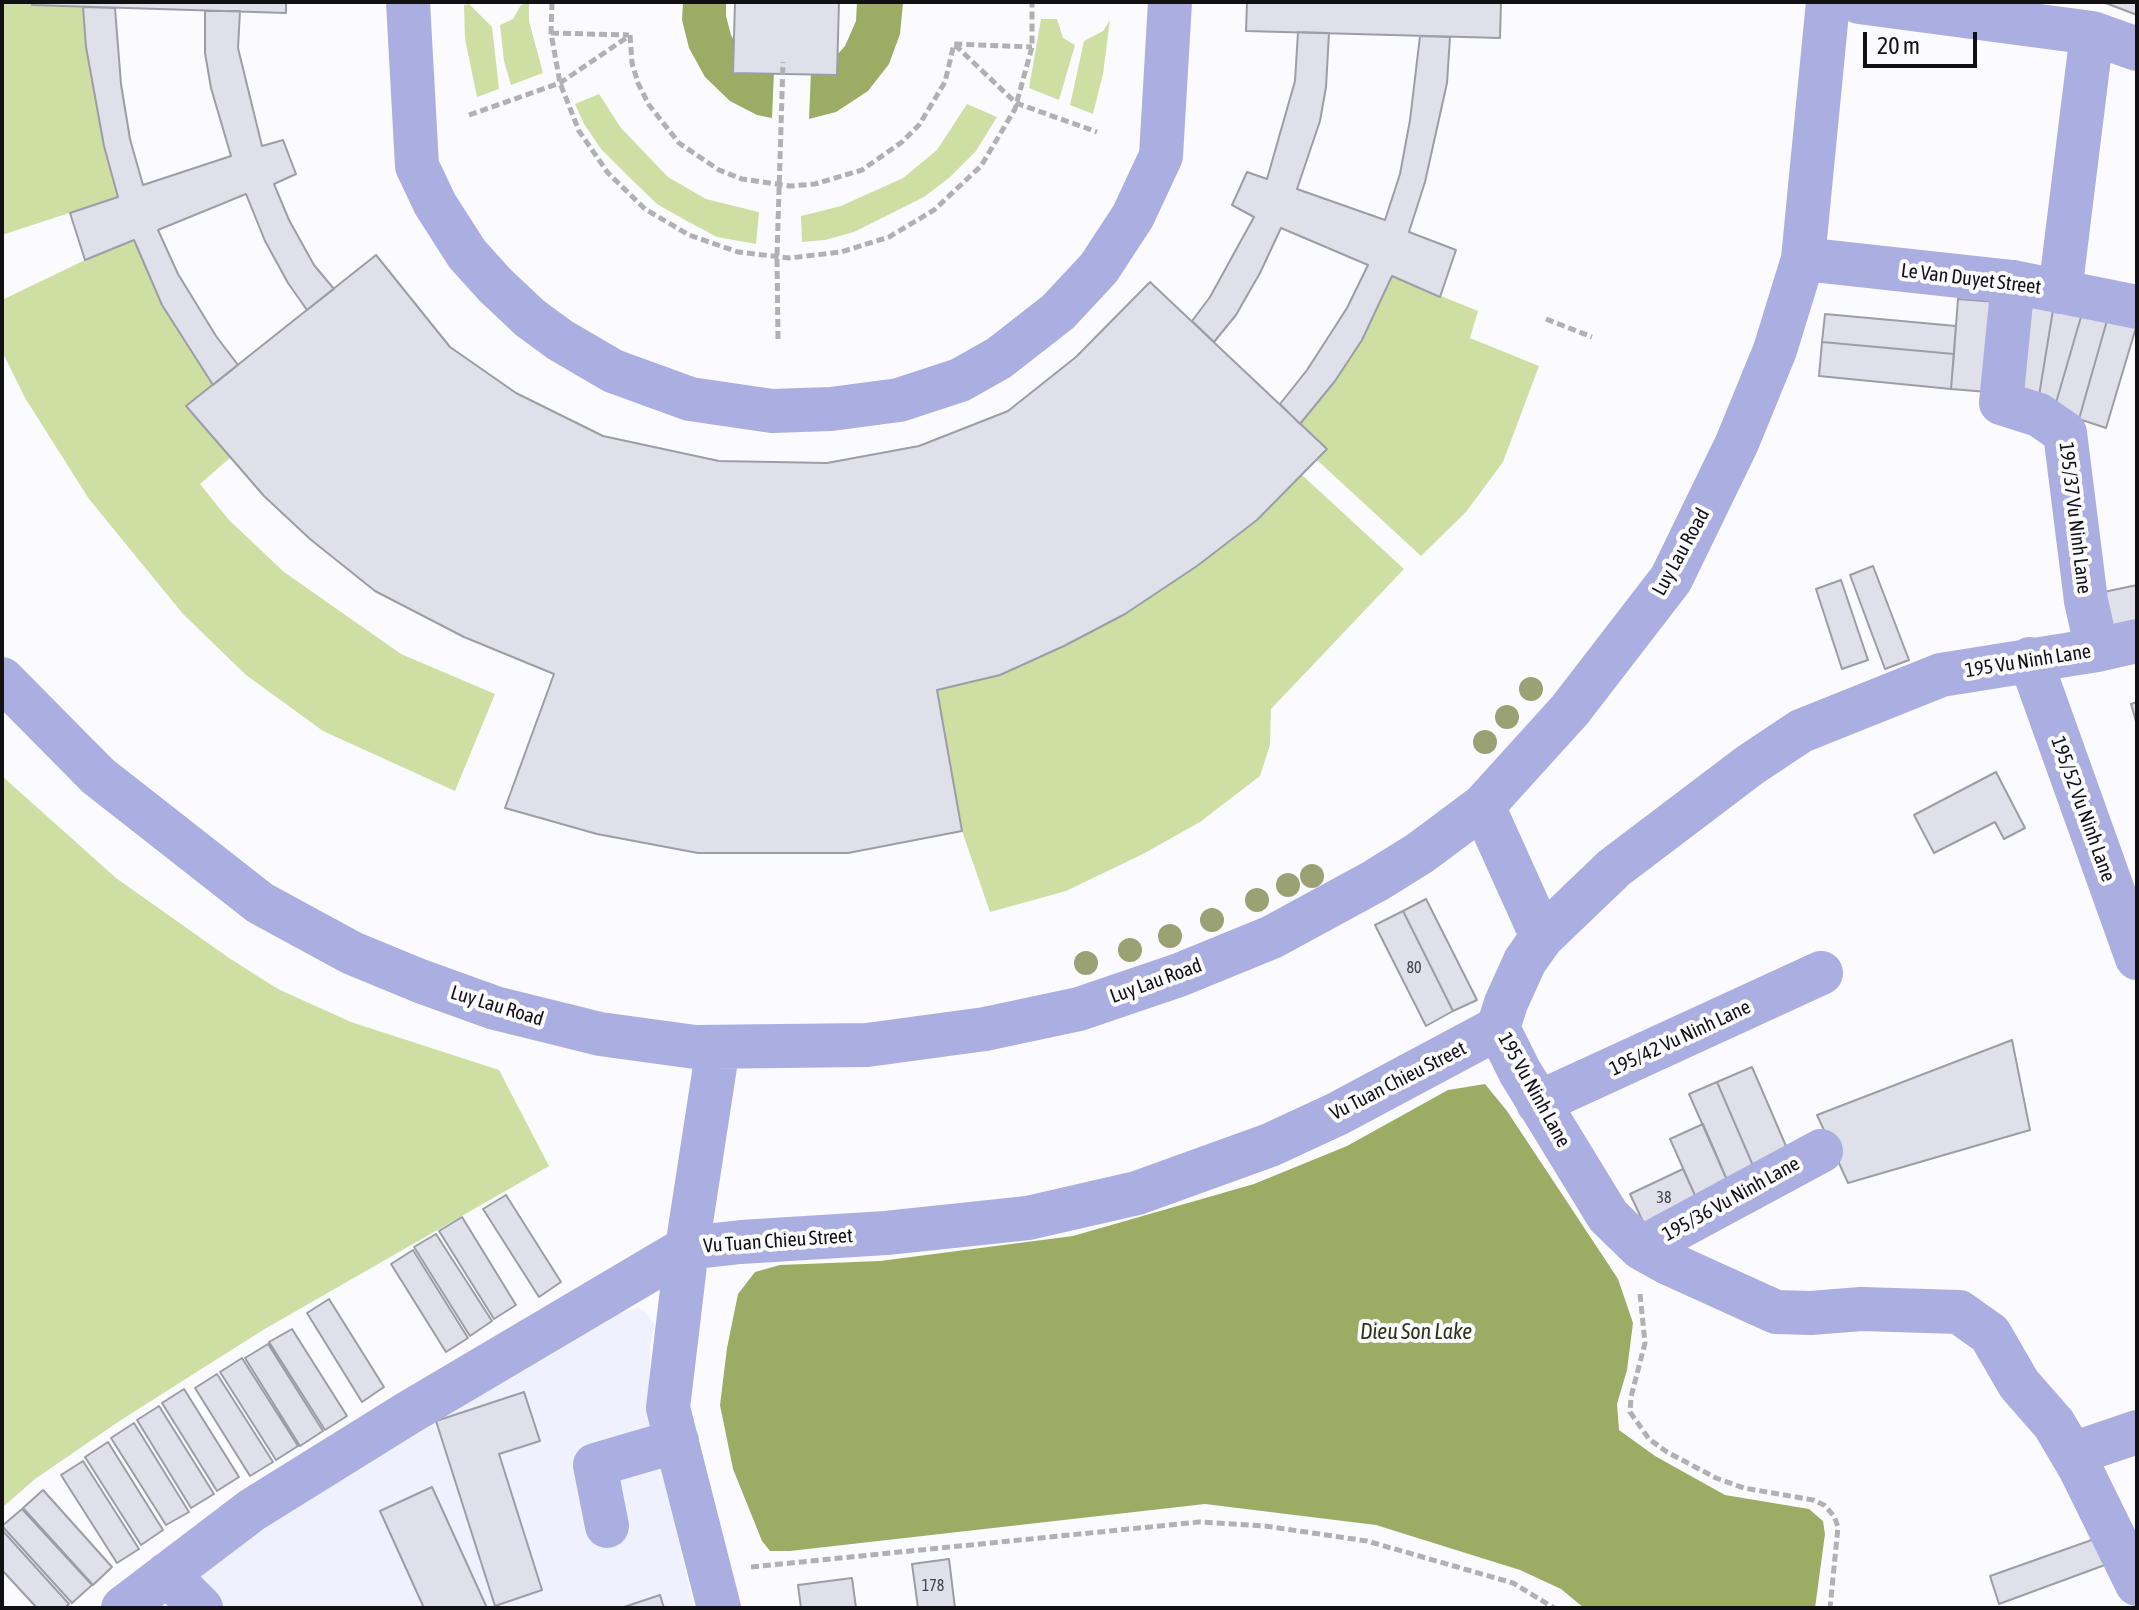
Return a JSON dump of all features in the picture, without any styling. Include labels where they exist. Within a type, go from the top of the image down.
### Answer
[{"type":"street","points":[[408,2],[417,166],[435,204],[467,254],[530,318],[588,359],[690,399],[772,411],[831,409],[899,400],[960,380],[999,358],[1058,312],[1099,268],[1125,229],[1161,156],[1170,2]]},
{"type":"street","name":"Luy Lau Road","points":[[2,679],[98,776],[260,903],[352,953],[495,1008],[600,1034],[695,1047],[867,1045],[985,1029],[1079,1009],[1179,975],[1272,937],[1420,853],[1483,806],[1570,710],[1671,579],[1737,443],[1775,350],[1803,259],[1828,2]]},
{"type":"street","points":[[1859,2],[2092,33],[2137,49]]},
{"type":"street","points":[[2060,292],[2092,33]]},
{"type":"street","name":"Le Van Duyet Street","points":[[1803,259],[2013,282],[2137,307]]},
{"type":"street","name":"195/37 Vu Ninh Lane","points":[[2013,282],[2001,403],[2039,415],[2065,433],[2086,601],[2117,646]]},
{"type":"street","name":"195 Vu Ninh Lane","points":[[2117,646],[1941,675],[1801,731],[1750,765],[1614,868],[1542,937],[1525,961],[1498,1028],[1538,1103],[1608,1216],[1641,1248],[1776,1312],[1861,1309],[1959,1312],[1990,1334],[2019,1384],[2054,1424],[2072,1454],[2137,1584]]},
{"type":"street","name":"195/52 Vu Ninh Lane","points":[[2030,659],[2137,958]]},
{"type":"street","points":[[1483,806],[1542,937]]},
{"type":"street","name":"195/42 Vu Ninh Lane","points":[[1538,1103],[1821,973]]},
{"type":"street","name":"Vu Tuan Chieu Street","points":[[123,1608],[252,1510],[687,1248],[976,1224],[1041,1215],[1137,1193],[1270,1145],[1337,1114],[1498,1028]]},
{"type":"street","points":[[718,1047],[687,1248],[668,1408],[719,1608]]},
{"type":"street","name":"195/36 Vu Ninh Lane","points":[[1641,1248],[1821,1151]]},
{"type":"street","points":[[2072,1454],[2137,1432]]},
{"type":"street","points":[[607,1526],[595,1465],[677,1441]]},
{"type":"street","points":[[167,1574],[201,1608]]},
{"type":"path","points":[[552,2],[551,33],[560,83],[579,131],[608,173],[645,209],[689,235],[738,252],[777,256],[841,252],[889,237],[934,210],[981,166],[1016,103],[1032,47],[1032,2]]},
{"type":"path","points":[[551,33],[630,35]]},
{"type":"path","points":[[469,115],[560,83],[630,35]]},
{"type":"path","points":[[630,35],[632,63],[638,83],[649,105],[679,143],[719,170],[742,179],[780,185],[815,184],[839,178],[883,158],[919,125],[945,82],[954,44]]},
{"type":"path","points":[[954,44],[1032,47]]},
{"type":"path","points":[[954,44],[1016,103],[1097,132]]},
{"type":"path","points":[[778,339],[777,256],[783,62]]},
{"type":"path","points":[[1546,319],[1592,337]]},
{"type":"path","points":[[1638,1291],[1645,1343],[1630,1412],[1649,1439],[1716,1478],[1744,1488],[1801,1497],[1824,1505],[1834,1516],[1838,1527],[1830,1608]]},
{"type":"path","points":[[746,1568],[1199,1522],[1265,1526],[1367,1541],[1513,1583],[1554,1608]]},
{"type":"shaded area","points":[[2,2],[83,7],[86,47],[118,197],[2,235]]},
{"type":"shaded area","points":[[529,3],[529,21],[543,73],[511,85],[504,61],[500,25],[513,19],[521,5]]},
{"type":"shaded area","points":[[469,4],[492,27],[499,89],[477,97],[465,39],[464,5]]},
{"type":"shaded area","points":[[1041,19],[1057,19],[1063,38],[1075,45],[1059,100],[1029,88]]},
{"type":"shaded area","points":[[1110,20],[1103,74],[1093,114],[1070,105],[1084,41],[1103,31]]},
{"type":"shaded area","points":[[599,94],[621,128],[668,177],[706,199],[759,212],[756,244],[717,237],[657,204],[601,149],[584,124],[575,104]]},
{"type":"shaded area","points":[[967,104],[997,117],[976,151],[950,177],[924,197],[854,232],[802,242],[801,216],[841,206],[903,178],[937,150]]},
{"type":"shaded area","points":[[134,240],[162,305],[213,385],[231,457],[200,484],[229,520],[284,572],[401,654],[495,694],[455,791],[323,731],[246,675],[183,614],[89,499],[25,398],[2,351],[2,300]]},
{"type":"shaded area","points":[[1392,276],[1478,311],[1470,338],[1539,366],[1503,462],[1466,512],[1421,556],[1317,460],[1327,449],[1300,424],[1335,381],[1362,340]]},
{"type":"shaded area","points":[[1302,475],[1404,569],[1271,709],[1270,745],[1260,776],[1200,822],[1143,854],[1066,891],[990,912],[962,831],[937,690],[1000,675],[1125,614],[1257,521]]},
{"type":"shaded area","points":[[2,776],[116,878],[278,989],[351,1022],[499,1070],[549,1166],[263,1330],[121,1420],[35,1479],[2,1508]]},
{"type":"shaded area","points":[[638,1307],[655,1325],[650,1346],[649,1408],[694,1608],[146,1608],[234,1539],[549,1350],[620,1313]]},
{"type":"water","points":[[683,2],[726,2],[731,35],[739,49],[774,72],[772,118],[757,115],[730,101],[705,77],[689,48],[682,20]]},
{"type":"water","points":[[857,2],[951,2],[903,3],[900,34],[889,64],[868,91],[836,112],[809,119],[811,71],[836,56],[845,46],[856,21]]},
{"type":"water","name":"Dieu Son Lake","points":[[1485,1084],[1507,1111],[1618,1279],[1633,1323],[1627,1370],[1617,1404],[1619,1430],[1655,1456],[1725,1495],[1809,1509],[1823,1521],[1825,1534],[1815,1608],[1584,1608],[1561,1589],[1520,1570],[1376,1525],[1205,1504],[790,1551],[770,1551],[762,1541],[733,1469],[720,1405],[738,1294],[755,1272],[780,1265],[880,1261],[1073,1236],[1254,1184],[1347,1146],[1448,1090]]},
{"type":"building","points":[[32,2],[286,2],[286,13],[32,5]]},
{"type":"building","points":[[735,2],[839,2],[837,75],[733,73]]},
{"type":"building","points":[[1247,2],[1501,2],[1500,38],[1246,31]]},
{"type":"building","points":[[2103,2],[2137,2],[2137,15]]},
{"type":"building","points":[[83,7],[115,8],[121,84],[130,139],[143,185],[231,156],[211,88],[205,53],[205,11],[240,11],[238,48],[262,146],[283,140],[296,174],[274,184],[289,220],[314,265],[334,289],[307,310],[265,241],[246,194],[158,230],[178,274],[216,336],[238,365],[213,385],[162,305],[134,240],[85,260],[70,213],[118,197],[104,146],[86,47]]},
{"type":"building","points":[[1298,32],[1329,33],[1326,87],[1320,121],[1297,189],[1385,220],[1400,174],[1420,36],[1450,37],[1447,83],[1425,182],[1409,232],[1456,250],[1440,297],[1392,276],[1362,340],[1335,381],[1300,424],[1280,404],[1307,370],[1347,308],[1368,265],[1281,228],[1236,315],[1214,342],[1192,321],[1210,297],[1254,217],[1232,205],[1247,172],[1267,179],[1295,81]]},
{"type":"building","points":[[376,255],[450,347],[516,393],[603,436],[719,461],[827,463],[919,446],[1008,411],[1076,357],[1150,282],[1327,449],[1257,520],[1197,566],[1125,614],[1000,675],[937,690],[962,831],[848,853],[698,853],[597,834],[505,808],[554,674],[464,637],[375,591],[310,539],[264,496],[186,406]]},
{"type":"building","points":[[1958,299],[1996,302],[1988,392],[1951,389]]},
{"type":"building","points":[[2017,301],[2054,304],[2037,408],[2010,404]]},
{"type":"building","points":[[2054,304],[2083,310],[2053,413],[2037,408]]},
{"type":"building","points":[[2083,310],[2108,317],[2079,419],[2053,413]]},
{"type":"building","points":[[1825,314],[1956,326],[1954,354],[1822,342]]},
{"type":"building","points":[[2108,317],[2137,324],[2106,428],[2079,419]]},
{"type":"building","points":[[1822,342],[1954,354],[1951,389],[1819,376]]},
{"type":"building","points":[[1873,566],[1909,660],[1885,669],[1850,575]]},
{"type":"building","points":[[1841,580],[1868,660],[1842,669],[1816,589]]},
{"type":"building","points":[[2137,585],[2137,628],[2108,635],[2099,593]]},
{"type":"building","points":[[2137,702],[2137,725],[2131,704]]},
{"type":"building","points":[[1996,772],[2025,828],[2004,839],[1995,822],[1934,853],[1914,815]]},
{"type":"building","points":[[1426,899],[1477,1000],[1453,1011],[1403,911]]},
{"type":"building","points":[[1403,911],[1453,1011],[1426,1026],[1375,925]]},
{"type":"building","points":[[2012,1040],[2030,1130],[1848,1183],[1817,1115]]},
{"type":"building","points":[[1752,1067],[1792,1160],[1757,1175],[1717,1082]]},
{"type":"building","points":[[1717,1082],[1757,1175],[1730,1187],[1689,1094]]},
{"type":"building","points":[[1703,1124],[1730,1187],[1698,1202],[1670,1139]]},
{"type":"building","points":[[1683,1169],[1698,1202],[1645,1226],[1630,1194]]},
{"type":"building","points":[[506,1195],[561,1282],[539,1297],[483,1209]]},
{"type":"building","points":[[462,1217],[516,1305],[494,1319],[439,1231]]},
{"type":"building","points":[[436,1234],[492,1321],[470,1336],[414,1247]]},
{"type":"building","points":[[413,1250],[468,1338],[446,1352],[391,1264]]},
{"type":"building","points":[[329,1299],[384,1387],[362,1402],[307,1313]]},
{"type":"building","points":[[292,1329],[347,1416],[325,1430],[269,1342]]},
{"type":"building","points":[[268,1344],[323,1431],[300,1446],[245,1358]]},
{"type":"building","points":[[242,1358],[298,1446],[276,1460],[220,1372]]},
{"type":"building","points":[[217,1374],[273,1462],[250,1476],[195,1388]]},
{"type":"building","points":[[184,1389],[239,1477],[217,1491],[162,1403]]},
{"type":"building","points":[[524,1392],[540,1441],[499,1454],[542,1590],[495,1606],[436,1421]]},
{"type":"building","points":[[159,1406],[214,1494],[191,1508],[137,1420]]},
{"type":"building","points":[[134,1423],[189,1512],[166,1525],[111,1438]]},
{"type":"building","points":[[108,1442],[163,1530],[141,1545],[85,1457]]},
{"type":"building","points":[[83,1461],[139,1549],[117,1563],[61,1475]]},
{"type":"building","points":[[432,1487],[487,1608],[424,1608],[380,1511]]},
{"type":"building","points":[[43,1490],[112,1567],[93,1585],[23,1508]]},
{"type":"building","points":[[22,1509],[92,1585],[72,1603],[2,1526]]},
{"type":"building","points":[[2,1530],[69,1604],[65,1608],[37,1608],[2,1570]]},
{"type":"building","points":[[2103,1536],[2113,1562],[1999,1604],[1990,1576]]},
{"type":"building","points":[[949,1559],[955,1608],[918,1608],[912,1564]]},
{"type":"building","points":[[852,1578],[856,1608],[801,1608],[798,1585]]},
{"type":"building","points":[[660,1595],[664,1608],[621,1608]]}]
